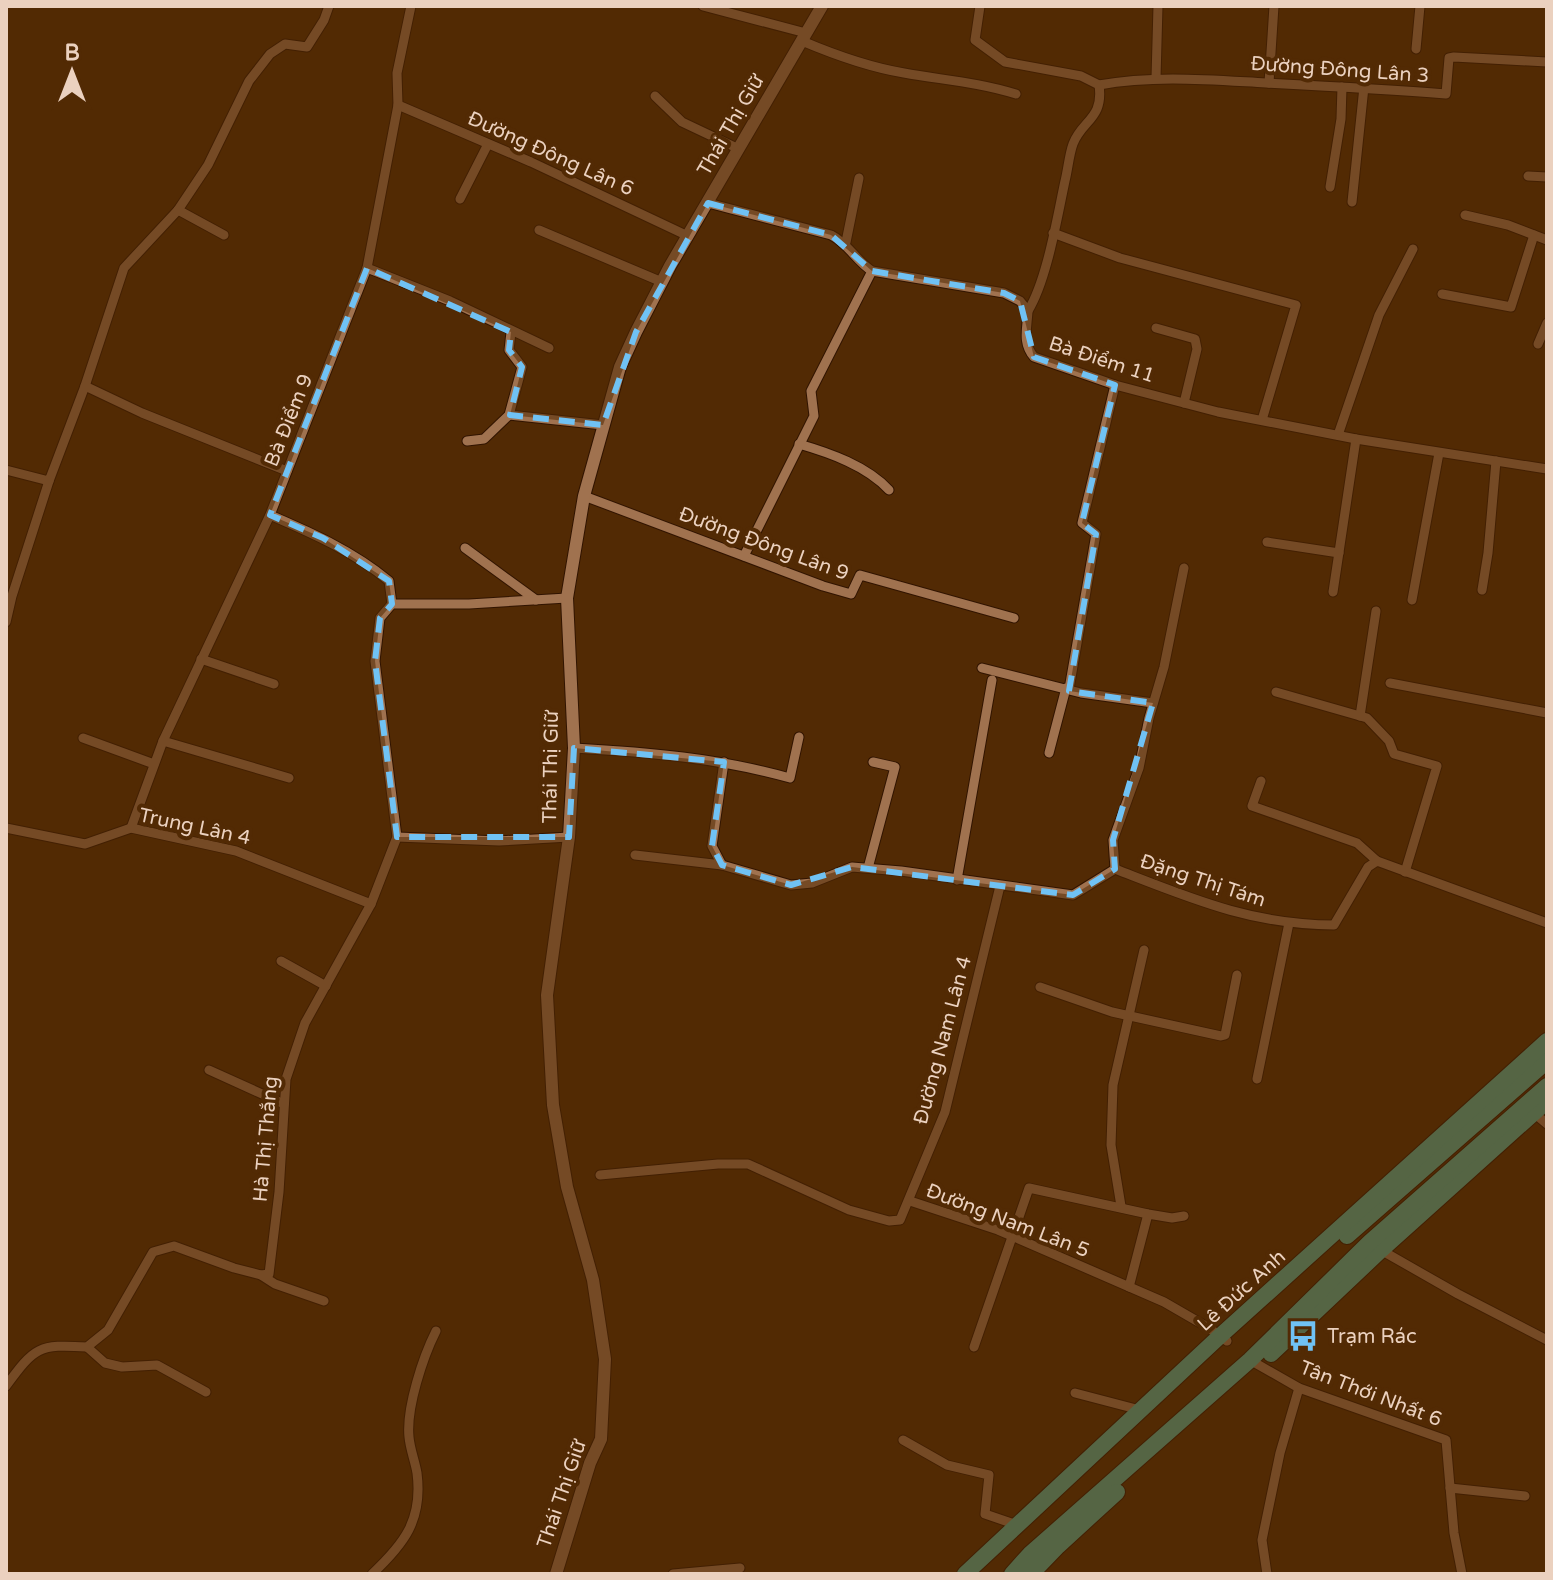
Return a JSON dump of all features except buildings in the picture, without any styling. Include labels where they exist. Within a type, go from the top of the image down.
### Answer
[{"type":"highway","name":"Lê Đức Anh","points":[[965,1574],[1140,1410],[1406,1175],[1547,1041]]},
{"type":"highway","name":"Lê Đức Anh","points":[[1406,1175],[1547,1061]]},
{"type":"highway","points":[[1031,1574],[1547,1086]]},
{"type":"highway","points":[[1375,1246],[1540,1119],[1547,1101]]},
{"type":"highway","name":"Lê Đức Anh","points":[[980,1574],[1223,1338]]},
{"type":"highway","points":[[1013,1574],[1030,1554],[1255,1363]]},
{"type":"street","points":[[6,622],[49,481],[85,386],[124,268],[178,210],[208,165],[249,81],[270,54],[285,44],[307,47],[329,6]]},
{"type":"street","name":"Bà Điểm 9","points":[[131,828],[163,741],[270,515],[367,268],[398,105],[397,73],[411,6]]},
{"type":"street","points":[[703,6],[804,37],[841,58],[902,73],[979,83],[1016,94]]},
{"type":"street","name":"Thái Thị Giữ","points":[[556,1574],[590,1463],[601,1439],[605,1359],[593,1280],[567,1187],[553,1105],[547,995],[569,837],[574,748],[567,598],[584,496],[620,367],[662,282],[822,6]]},
{"type":"street","points":[[708,203],[831,235],[846,242],[861,264],[872,271],[1004,293],[1020,301],[1028,311],[1035,299],[1053,233],[1073,142],[1092,120],[1101,98],[1099,85],[1081,76],[1005,62],[975,40],[980,6]]},
{"type":"street","points":[[1156,78],[1158,6]]},
{"type":"street","points":[[1269,83],[1274,6]]},
{"type":"street","points":[[1416,49],[1420,6]]},
{"type":"street","name":"Đường Đông Lân 3","points":[[1099,85],[1156,78],[1364,87],[1446,94],[1449,58],[1547,62]]},
{"type":"street","points":[[1330,187],[1341,119],[1342,87]]},
{"type":"street","points":[[1352,202],[1364,87]]},
{"type":"street","points":[[655,96],[682,122],[739,149]]},
{"type":"street","name":"Đường Đông Lân 6","points":[[398,105],[688,236]]},
{"type":"street","points":[[460,199],[488,144]]},
{"type":"street","points":[[1528,176],[1547,177]]},
{"type":"street","points":[[846,242],[859,178]]},
{"type":"street","points":[[178,210],[224,235]]},
{"type":"street","points":[[1465,215],[1508,225],[1547,240]]},
{"type":"street","points":[[539,230],[662,282]]},
{"type":"street","points":[[1053,233],[1120,258],[1296,305],[1262,420]]},
{"type":"street","points":[[1442,294],[1511,307],[1534,235]]},
{"type":"street","points":[[1338,435],[1379,315],[1413,249]]},
{"type":"street","points":[[367,268],[450,301],[549,348]]},
{"type":"street","points":[[744,556],[814,416],[811,391],[872,271]]},
{"type":"street","name":"Bà Điểm 11","points":[[1028,311],[1025,340],[1027,349],[1034,357],[1115,385],[1184,403],[1356,439],[1547,469]]},
{"type":"street","points":[[1538,344],[1547,323]]},
{"type":"street","points":[[1156,328],[1195,339],[1197,349],[1184,403]]},
{"type":"street","points":[[467,441],[484,439],[509,415],[522,367],[509,350],[511,332]]},
{"type":"street","points":[[1049,753],[1068,689],[1079,634],[1096,534],[1082,523],[1115,385]]},
{"type":"street","points":[[85,386],[142,413],[287,471]]},
{"type":"street","points":[[509,415],[603,425]]},
{"type":"street","points":[[1333,592],[1356,439]]},
{"type":"street","points":[[799,444],[822,451],[877,477],[889,490]]},
{"type":"street","points":[[1412,600],[1439,453]]},
{"type":"street","points":[[1482,590],[1496,461]]},
{"type":"street","points":[[6,470],[49,481]]},
{"type":"street","name":"Đường Đông Lân 9","points":[[584,496],[851,594],[860,575],[1014,618]]},
{"type":"street","points":[[270,515],[323,538],[368,563],[389,581],[392,604],[469,604],[567,598]]},
{"type":"street","points":[[1267,542],[1339,553]]},
{"type":"street","points":[[465,548],[536,600]]},
{"type":"street","points":[[1115,869],[1113,840],[1139,768],[1184,568]]},
{"type":"street","name":"Hà Thị Thắng","points":[[261,1275],[269,1274],[279,1192],[286,1079],[305,1023],[371,904],[397,837],[375,661],[380,618],[392,604]]},
{"type":"street","points":[[1360,716],[1376,611]]},
{"type":"street","points":[[201,659],[274,684]]},
{"type":"street","points":[[982,668],[1068,689],[1153,703]]},
{"type":"street","points":[[957,880],[992,680]]},
{"type":"street","points":[[1390,683],[1547,713]]},
{"type":"street","points":[[1276,692],[1367,718],[1389,741],[1394,754],[1437,766],[1405,872]]},
{"type":"street","points":[[574,748],[661,753],[724,762],[790,778],[799,737]]},
{"type":"street","points":[[83,738],[154,764]]},
{"type":"street","points":[[163,741],[289,778]]},
{"type":"street","points":[[722,865],[712,846],[724,762]]},
{"type":"street","points":[[868,868],[895,767],[873,762]]},
{"type":"street","points":[[1261,781],[1252,806],[1357,843],[1377,861],[1547,923]]},
{"type":"street","name":"Trung Lân 4","points":[[6,828],[85,844],[131,828],[236,851],[371,904]]},
{"type":"street","points":[[397,837],[499,841],[569,837]]},
{"type":"street","name":"Đặng Thị Tám","points":[[635,855],[722,865],[791,885],[812,883],[852,867],[1073,895],[1115,869],[1255,918],[1334,925],[1368,867],[1377,861]]},
{"type":"street","name":"Đường Nam Lân 4","points":[[910,1201],[945,1112],[1000,886]]},
{"type":"street","points":[[1257,1079],[1289,923]]},
{"type":"street","points":[[1121,1206],[1111,1145],[1113,1085],[1144,950]]},
{"type":"street","points":[[281,961],[326,986]]},
{"type":"street","points":[[1040,987],[1130,1017],[1224,1036],[1237,975]]},
{"type":"street","points":[[209,1070],[284,1104]]},
{"type":"street","name":"Đường Nam Lân 5","points":[[600,1175],[748,1164],[849,1210],[889,1221],[900,1220],[910,1201],[1011,1236],[1164,1302],[1223,1338]]},
{"type":"street","points":[[974,1347],[1029,1188],[1148,1214],[1172,1218],[1184,1216]]},
{"type":"street","points":[[1129,1287],[1148,1214]]},
{"type":"street","points":[[87,1347],[108,1330],[153,1252],[174,1246],[261,1275],[275,1284],[324,1301]]},
{"type":"street","points":[[1375,1246],[1547,1340]]},
{"type":"street","points":[[372,1574],[406,1538],[416,1511],[417,1475],[409,1437],[410,1412],[436,1331]]},
{"type":"street","points":[[6,1386],[29,1355],[52,1345],[87,1347],[105,1363],[122,1367],[157,1365],[206,1392]]},
{"type":"street","name":"Tân Thới Nhất 6","points":[[1255,1363],[1299,1388],[1446,1440],[1454,1533],[1462,1574]]},
{"type":"street","points":[[1267,1574],[1262,1540],[1280,1453],[1299,1388]]},
{"type":"street","points":[[1075,1393],[1140,1410]]},
{"type":"street","points":[[903,1440],[947,1465],[989,1475],[985,1514],[1017,1525]]},
{"type":"street","points":[[1450,1488],[1525,1496]]},
{"type":"street","points":[[673,1574],[740,1568]]},
{"type":"highlighted area","points":[[708,203],[831,235],[872,271],[1004,293],[1020,301],[1034,357],[1115,385],[1082,523],[1096,534],[1069,691],[1153,703],[1113,840],[1115,869],[1073,895],[852,867],[791,885],[722,865],[712,846],[724,762],[574,748],[569,837],[397,837],[375,661],[380,618],[392,604],[389,581],[323,538],[270,515],[367,268],[511,332],[509,350],[522,367],[510,415],[603,425],[636,332]]},
{"type":"place","name":"Trạm Rác","points":[[1303,1336]]}]
